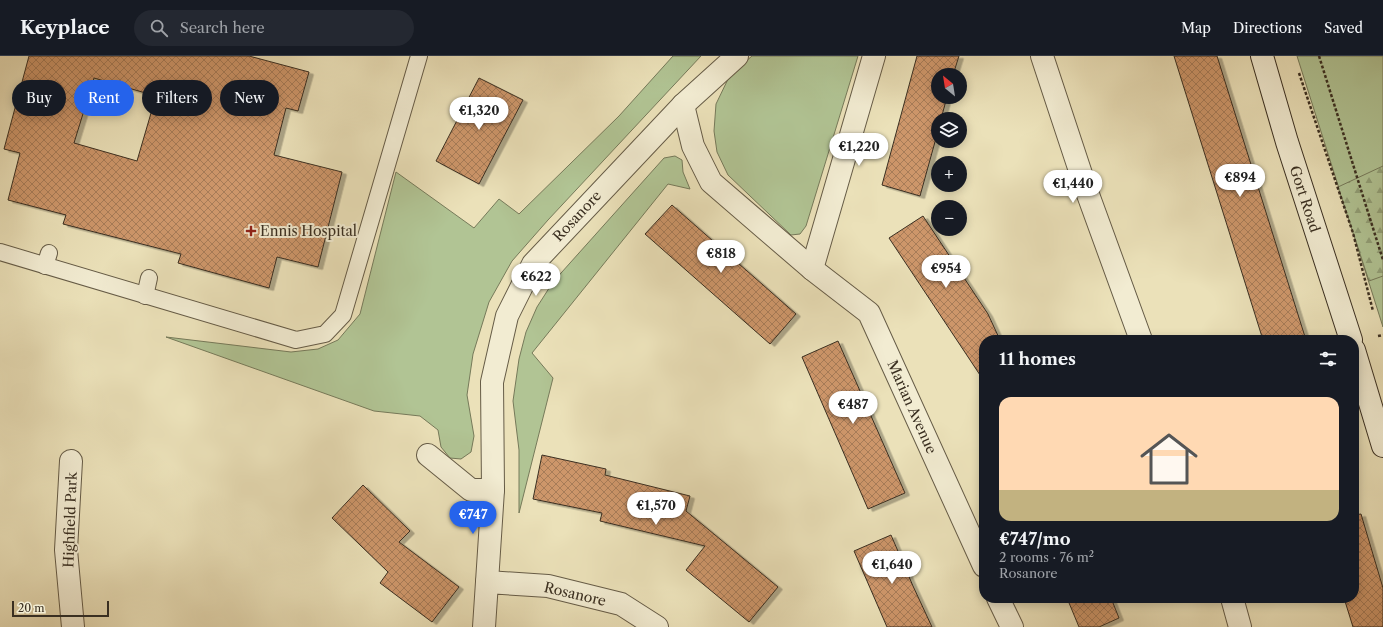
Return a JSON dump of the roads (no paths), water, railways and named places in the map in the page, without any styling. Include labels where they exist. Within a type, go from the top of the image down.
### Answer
[{"type":"street","name":"Rosanore","points":[[484,627],[493,490],[492,382],[507,316],[533,264],[683,105],[737,56]]},
{"type":"street","points":[[812,269],[874,56]]},
{"type":"street","points":[[1042,56],[1086,189],[1139,335]]},
{"type":"street","name":"Gort Road","points":[[1262,56],[1286,142],[1349,335]]},
{"type":"street","name":"Marian Avenue","points":[[683,105],[693,146],[711,182],[812,269],[869,313],[979,555]]},
{"type":"street","points":[[1359,367],[1383,446]]},
{"type":"street","points":[[428,455],[471,490],[493,490]]},
{"type":"street","name":"Highfield Park","points":[[71,462],[66,550],[73,627]]},
{"type":"street","name":"Rosanore","points":[[487,582],[548,586],[622,604],[657,627]]},
{"type":"street","points":[[1000,603],[1012,627]]},
{"type":"street","points":[[1233,603],[1240,627]]},
{"type":"lane","points":[[0,252],[47,260],[145,296],[296,340],[325,334],[343,315],[418,56]]},
{"type":"lane","points":[[145,296],[149,278]]},
{"type":"place","name":"Ennis Hospital","points":[[251,231]]}]
